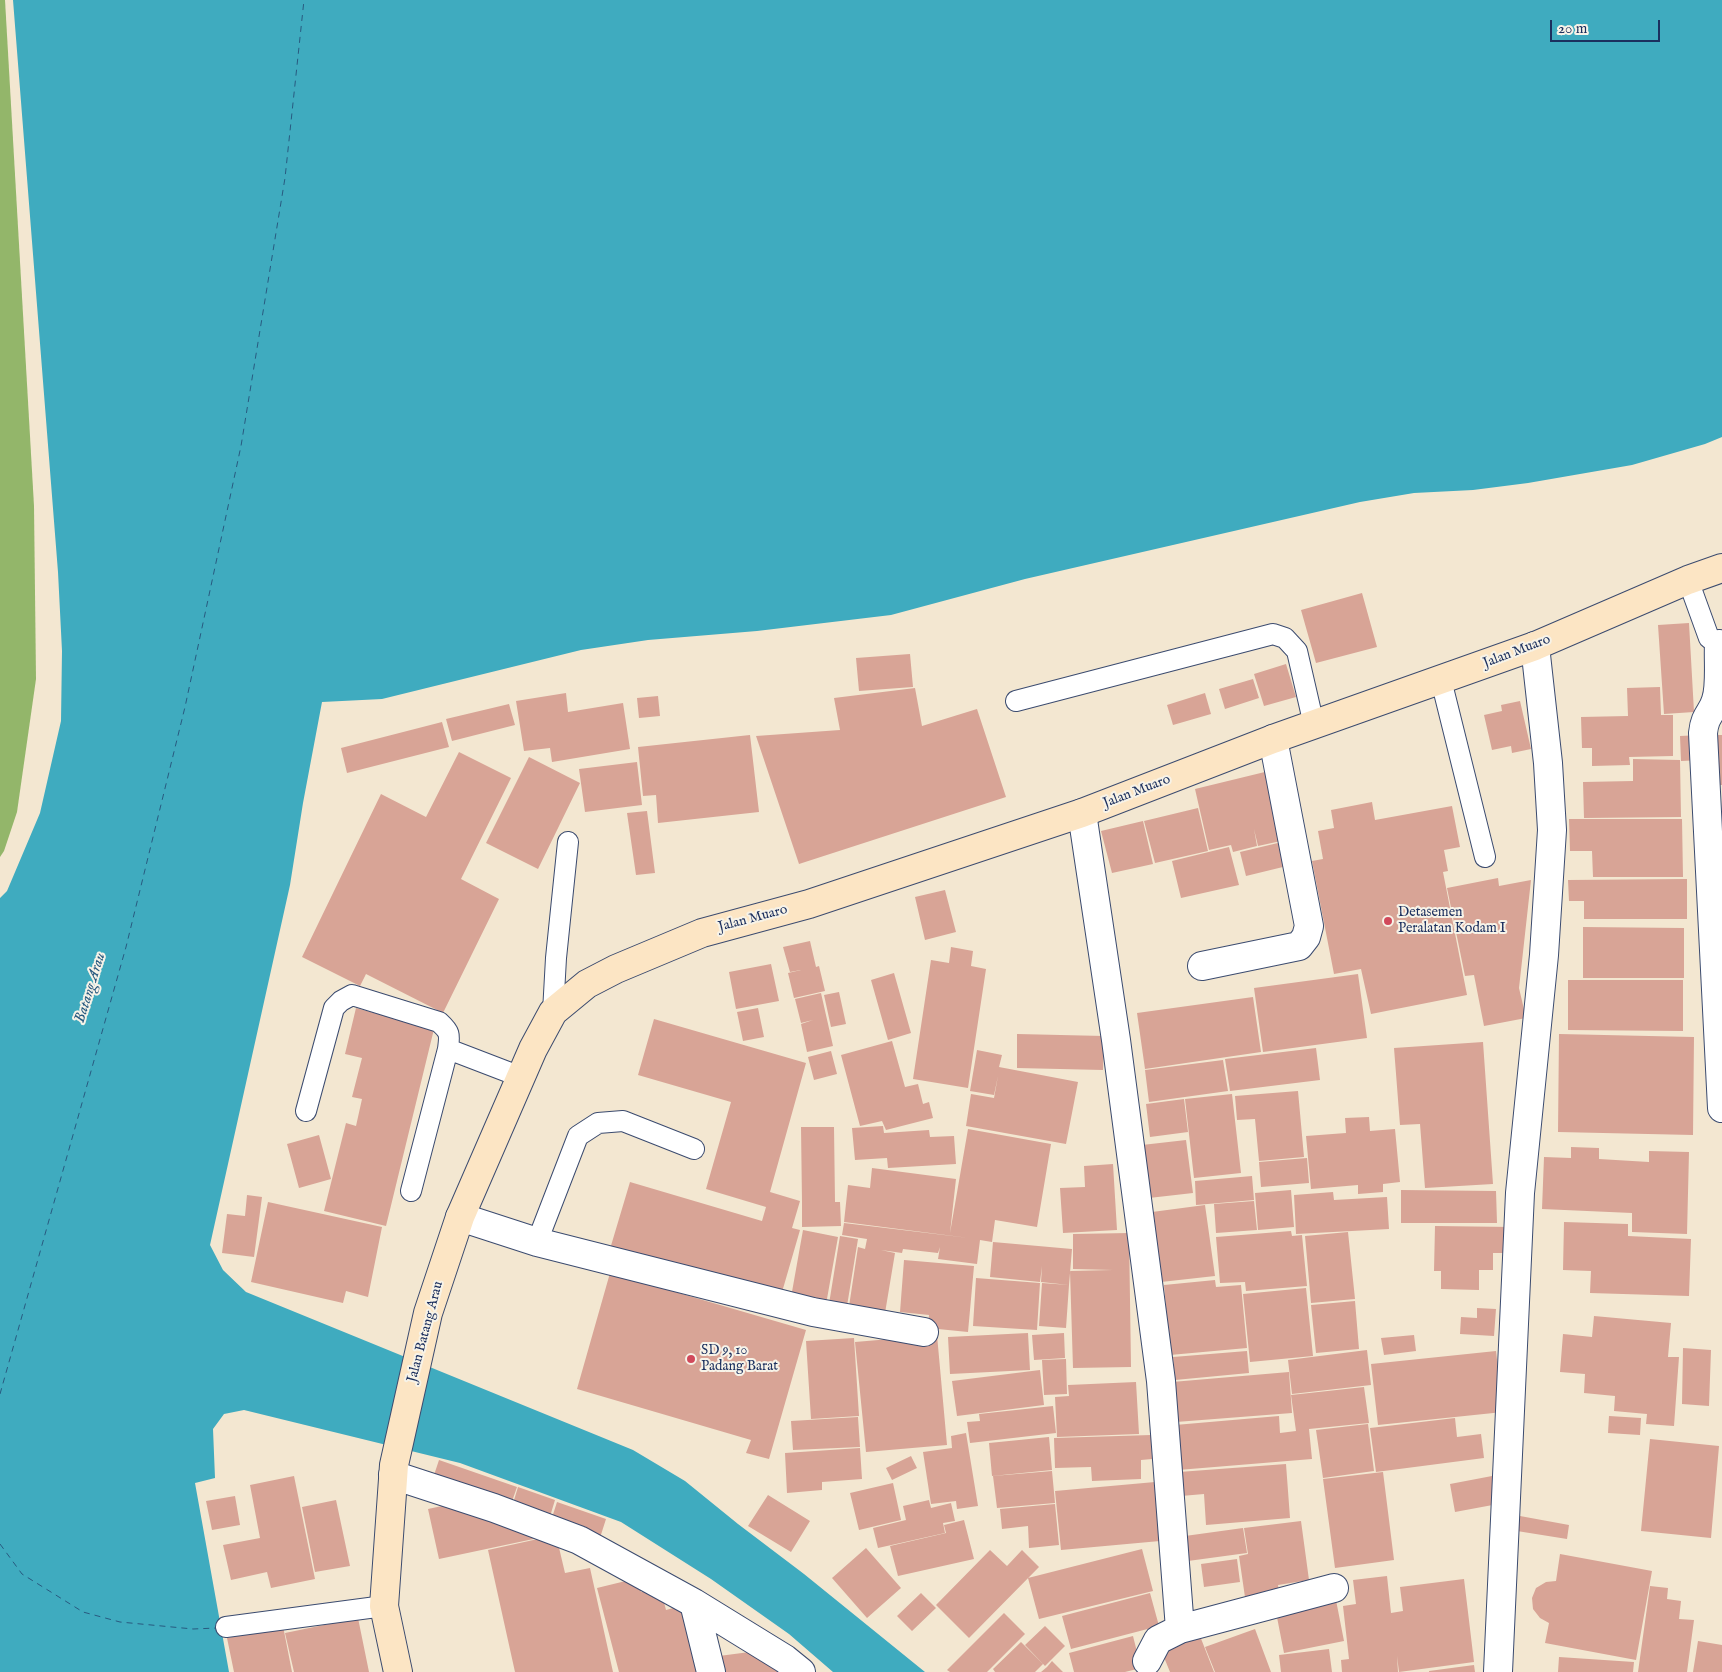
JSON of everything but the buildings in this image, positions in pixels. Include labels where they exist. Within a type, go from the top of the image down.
[{"type":"main road","name":"Jalan Muaro","points":[[554,1012],[587,984],[616,969],[702,933],[809,904],[1082,813],[1273,739],[1535,646],[1688,580],[1722,568]]},
{"type":"main road","name":"Jalan Batang Arau","points":[[398,1672],[384,1606],[393,1470],[428,1313],[460,1217],[521,1077],[554,1012]]},
{"type":"street","points":[[1720,644],[1718,692],[1716,701],[1706,717],[1703,733],[1722,1108]]},
{"type":"street","points":[[1498,1672],[1520,1193],[1544,955],[1552,830],[1548,763],[1535,646]]},
{"type":"street","points":[[1202,966],[1299,946],[1306,937],[1309,926],[1273,739]]},
{"type":"street","points":[[1082,813],[1116,1040],[1161,1381],[1180,1629]]},
{"type":"street","points":[[460,1217],[537,1242],[814,1312],[924,1332]]},
{"type":"street","points":[[393,1470],[579,1540],[694,1603],[785,1659],[801,1672]]},
{"type":"street","points":[[1147,1661],[1158,1640],[1180,1629],[1334,1588]]},
{"type":"street","points":[[694,1603],[711,1672]]},
{"type":"lane","points":[[1688,580],[1709,638],[1720,644]]},
{"type":"lane","points":[[1016,701],[1272,634],[1285,638],[1298,651],[1314,725]]},
{"type":"lane","points":[[1441,680],[1485,856]]},
{"type":"lane","points":[[554,1012],[556,958],[568,842]]},
{"type":"lane","points":[[306,1112],[334,1008],[341,1001],[352,995],[439,1022],[450,1035],[448,1049],[411,1191]]},
{"type":"lane","points":[[448,1049],[521,1077]]},
{"type":"lane","points":[[537,1242],[578,1136],[598,1123],[623,1121],[694,1149]]},
{"type":"lane","points":[[226,1627],[384,1606]]},
{"type":"green space","points":[[0,0],[5,0],[34,506],[36,679],[17,812],[4,851],[0,857]]},
{"type":"water","name":"Batang Arau","points":[[13,0],[1722,0],[1722,437],[1705,444],[1632,465],[1528,483],[1473,490],[1414,493],[1360,502],[1025,579],[891,615],[757,631],[648,640],[581,650],[382,699],[322,702],[290,885],[210,1245],[223,1270],[246,1292],[633,1450],[685,1481],[925,1672],[833,1672],[789,1634],[711,1579],[621,1522],[460,1463],[244,1410],[224,1414],[213,1429],[215,1478],[195,1483],[229,1672],[0,1672],[0,898],[7,891],[40,813],[61,721],[62,651],[58,572]]},
{"type":"ferry route","points":[[0,1394],[126,947],[185,707],[241,446],[285,178],[304,0]]},
{"type":"ferry route","points":[[0,1544],[22,1574],[83,1612],[120,1622],[193,1629],[217,1628]]},
{"type":"place","name":"Detasemen Peralatan Kodam I","points":[[1388,921]]},
{"type":"place","name":"SD 9, 10 Padang Barat","points":[[691,1359]]}]
